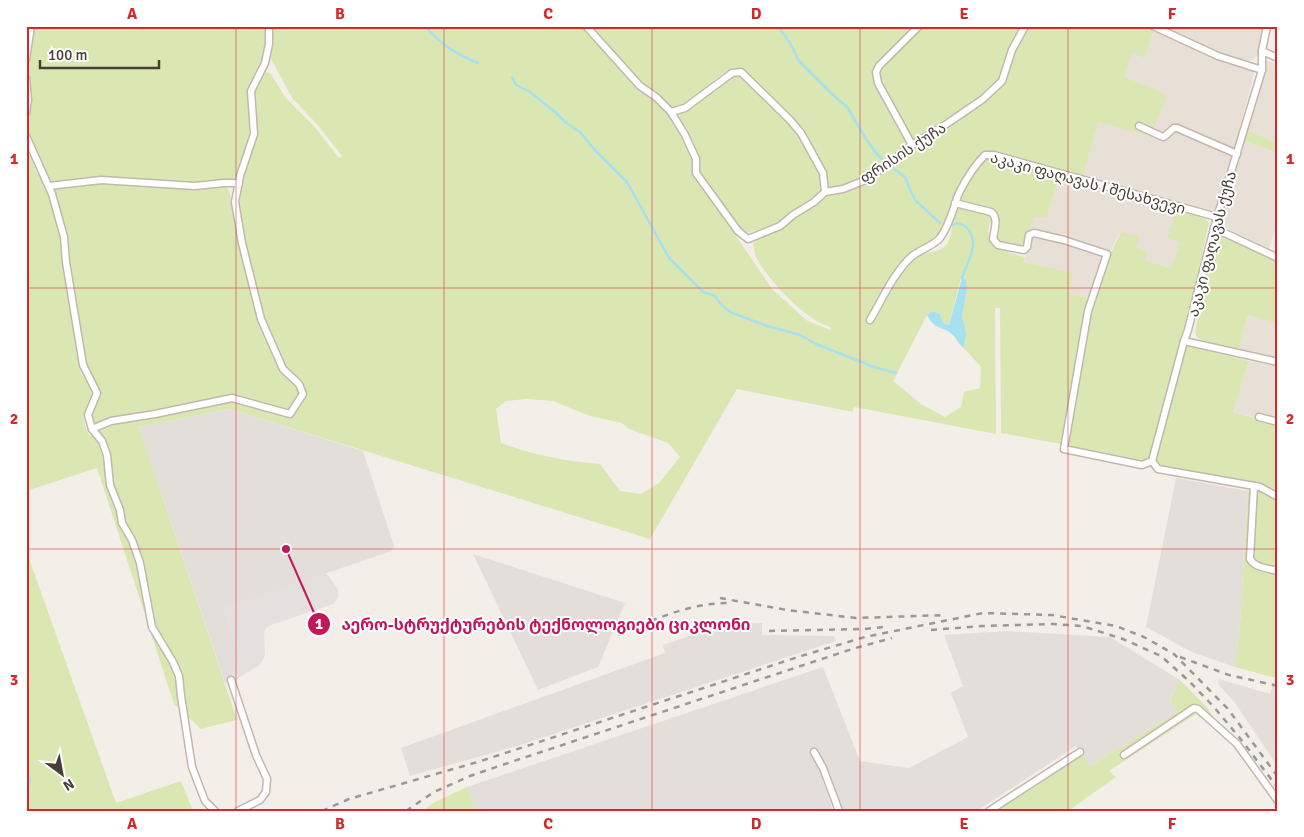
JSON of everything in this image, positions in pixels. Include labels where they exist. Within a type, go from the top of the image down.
[{"type":"street","points":[[26,59],[31,26]]},
{"type":"street","points":[[92,429],[111,420],[155,414],[232,398],[290,414],[303,394],[299,384],[282,369],[261,320],[242,243],[235,202],[254,134],[251,91],[265,63],[269,44],[269,26]]},
{"type":"street","name":"ფრისის ქუჩა","points":[[586,26],[640,86],[656,97],[671,112],[685,135],[696,159],[696,173],[738,231],[748,239],[780,226],[825,192],[843,189],[868,179],[912,145],[963,114],[995,89],[1002,81],[1012,50],[1025,26]]},
{"type":"street","points":[[912,145],[878,83],[876,72],[879,66],[919,26]]},
{"type":"street","points":[[1153,26],[1218,56],[1262,70]]},
{"type":"street","name":"აკაკი ფაღავას ქუჩა","points":[[1152,461],[1214,228],[1262,70],[1262,52],[1267,26]]},
{"type":"street","points":[[1262,52],[1278,58]]},
{"type":"street","points":[[671,112],[685,108],[732,73],[741,72],[801,133],[823,174],[825,192]]},
{"type":"street","points":[[26,78],[28,100],[26,113]]},
{"type":"street","points":[[1139,126],[1163,137],[1174,128],[1177,128],[1237,154]]},
{"type":"street","points":[[26,136],[49,186],[64,237],[66,262],[83,365],[97,393],[88,415],[92,429],[102,441],[107,455],[110,485],[120,510],[122,522],[132,540],[140,563],[152,627],[180,676],[181,696],[192,767],[205,800],[215,811]]},
{"type":"street","name":"აკაკი ფაღავას I შესახვევი","points":[[870,320],[898,273],[910,258],[921,249],[938,240],[946,229],[965,182],[985,155],[994,154],[1218,217]]},
{"type":"street","points":[[49,186],[101,180],[195,186],[239,184]]},
{"type":"street","points":[[955,203],[991,212],[996,220],[993,239],[998,245],[1024,250],[1027,247],[1029,235],[1034,233],[1108,254],[1088,311],[1064,449],[1142,465],[1152,461],[1158,469],[1254,486],[1278,497]]},
{"type":"street","points":[[1214,228],[1278,258]]},
{"type":"street","points":[[1184,340],[1278,362]]},
{"type":"street","points":[[1259,417],[1278,422]]},
{"type":"street","points":[[1254,486],[1250,559],[1252,563],[1278,571]]},
{"type":"street","points":[[231,680],[256,755],[267,779],[266,792],[260,800],[238,811]]},
{"type":"street","points":[[1124,755],[1194,708],[1198,709],[1237,744],[1278,801]]},
{"type":"street","points":[[814,752],[824,768],[838,811]]},
{"type":"street","points":[[989,811],[1080,752]]},
{"type":"shaded area","points":[[1161,26],[1265,26],[1258,55],[1253,60],[1243,61],[1228,57]]},
{"type":"shaded area","points":[[1154,30],[1219,59],[1255,70],[1234,149],[1171,126],[1164,136],[1153,130],[1123,77],[1132,52],[1145,57]]},
{"type":"shaded area","points":[[1267,61],[1278,65],[1277,143],[1248,130]]},
{"type":"shaded area","points":[[1098,121],[1151,136],[1152,134],[1163,140],[1178,130],[1232,154],[1215,214],[1083,176]]},
{"type":"shaded area","points":[[1244,141],[1278,153],[1278,221],[1269,249],[1218,224]]},
{"type":"shaded area","points":[[1059,176],[1177,209],[1168,237],[1180,242],[1172,268],[1145,260],[1136,247],[1120,232],[1109,253],[1028,233],[1034,216],[1047,217]]},
{"type":"shaded area","points":[[1033,238],[1054,241],[1102,255],[1089,298],[1068,294],[1072,273],[1024,262]]},
{"type":"shaded area","points":[[1248,315],[1278,324],[1278,361],[1238,351]]},
{"type":"shaded area","points":[[1249,361],[1278,366],[1278,420],[1257,418],[1233,412]]},
{"type":"shaded area","points":[[229,409],[363,451],[394,546],[392,551],[223,608],[240,659],[237,679],[225,683],[139,427]]},
{"type":"shaded area","points":[[1176,478],[1248,491],[1239,638],[1235,667],[1192,652],[1146,627]]},
{"type":"shaded area","points":[[473,554],[625,603],[598,667],[538,690]]},
{"type":"shaded area","points":[[326,573],[338,589],[338,598],[333,604],[266,628],[264,632],[265,655],[261,664],[237,679],[240,659],[223,608],[225,604],[238,600],[239,602]]},
{"type":"shaded area","points":[[720,623],[762,623],[762,635],[834,636],[836,641],[517,746],[410,776],[401,748],[665,653],[663,645]]},
{"type":"shaded area","points":[[1006,631],[1110,637],[1180,680],[1170,700],[1177,712],[1090,766],[1076,746],[977,811],[842,811],[829,776],[822,779],[833,811],[475,811],[467,787],[823,667],[860,761],[909,768],[968,737],[951,693],[963,686],[944,635]]},
{"type":"shaded area","points":[[1278,670],[1278,767],[1235,703],[1218,684],[1219,679],[1270,694]]},
{"type":"green space","points":[[34,26],[266,26],[264,56],[248,90],[251,132],[238,174],[233,179],[205,182],[162,182],[98,177],[67,183],[51,182],[28,133],[31,98],[29,66]]},
{"type":"green space","points":[[270,26],[583,26],[624,73],[653,98],[676,123],[691,153],[695,175],[772,289],[806,320],[830,330],[831,327],[810,317],[778,288],[756,257],[753,242],[779,230],[828,195],[863,185],[914,147],[950,125],[995,93],[1006,82],[1015,52],[1028,26],[1144,26],[1154,30],[1145,58],[1132,53],[1124,77],[1167,95],[1151,136],[1098,122],[1083,176],[996,151],[985,151],[973,163],[958,188],[941,231],[934,239],[916,248],[899,266],[866,320],[873,322],[895,281],[912,260],[940,249],[947,244],[956,206],[988,215],[991,220],[988,229],[989,237],[996,247],[1025,257],[1024,262],[1073,273],[1069,294],[1089,298],[1061,444],[1001,433],[1000,308],[995,308],[996,434],[854,407],[853,412],[737,389],[650,539],[229,409],[139,427],[237,720],[201,729],[174,704],[97,468],[26,491],[26,144],[36,171],[50,193],[56,216],[81,373],[91,391],[90,403],[84,415],[90,436],[113,425],[233,401],[289,417],[306,396],[302,380],[290,373],[279,356],[269,331],[259,302],[244,243],[237,203],[256,134],[255,96],[261,74],[265,72],[270,73],[286,98],[314,126],[339,158],[342,156],[316,123],[292,98],[269,55]],"holes":[[[961,278],[966,287],[966,297],[962,311],[964,348],[981,367],[980,388],[964,392],[961,407],[945,417],[921,404],[893,381],[927,315],[932,311],[940,314],[943,323],[949,325]],[[527,399],[553,401],[590,416],[622,423],[629,429],[668,443],[680,457],[659,483],[641,494],[620,491],[600,464],[550,457],[501,443],[496,409],[506,401]]]},
{"type":"green space","points":[[589,26],[915,26],[874,66],[872,74],[874,82],[898,124],[905,141],[905,148],[879,168],[852,183],[830,188],[803,127],[791,118],[743,70],[734,70],[719,76],[685,105],[675,109],[641,86]]},
{"type":"green space","points":[[923,26],[1021,26],[1007,51],[998,81],[992,88],[961,111],[915,140],[911,139],[881,83],[879,74],[882,67]]},
{"type":"green space","points":[[736,75],[741,75],[795,129],[823,180],[820,192],[793,211],[784,221],[777,225],[746,233],[740,231],[699,175],[697,157],[675,114],[691,106],[720,83]]},
{"type":"green space","points":[[1248,130],[1278,142],[1278,153],[1244,141]]},
{"type":"green space","points":[[986,157],[995,157],[1059,176],[1047,217],[1034,217],[1024,245],[1021,248],[997,242],[994,239],[996,215],[962,205],[960,201],[978,165]]},
{"type":"green space","points":[[103,182],[224,185],[228,189],[255,310],[269,344],[299,393],[297,399],[287,411],[234,395],[111,418],[95,425],[92,423],[91,415],[99,393],[87,367],[75,304],[71,265],[56,194],[52,188]]},
{"type":"green space","points":[[1177,209],[1205,218],[1209,222],[1187,327],[1178,349],[1149,457],[1143,462],[1073,448],[1069,443],[1086,335],[1092,308],[1109,257],[1121,232],[1140,236],[1136,247],[1148,252],[1145,260],[1171,268],[1180,242],[1167,238]]},
{"type":"green space","points":[[1215,230],[1278,262],[1278,324],[1248,315],[1238,351],[1202,340],[1197,337],[1195,332]]},
{"type":"green space","points":[[1187,346],[1249,361],[1233,412],[1278,424],[1278,494],[1161,467],[1156,459]]},
{"type":"green space","points":[[1257,489],[1278,500],[1278,670],[1276,678],[1235,667],[1239,638],[1248,491]]},
{"type":"green space","points":[[26,550],[116,803],[181,781],[193,811],[26,811]]},
{"type":"green space","points":[[1180,680],[1206,706],[1226,736],[1196,714],[1109,771],[1116,777],[1068,811],[996,811],[1083,755],[1090,766],[1177,712],[1170,700]]},
{"type":"green space","points":[[467,787],[475,811],[422,811],[435,802]]},
{"type":"water","points":[[962,278],[966,280],[967,289],[962,316],[966,333],[964,348],[950,332],[933,324],[927,315],[932,311],[940,314],[943,323],[949,325]]},
{"type":"waterway","points":[[425,26],[449,48],[478,63]]},
{"type":"waterway","points":[[778,26],[790,43],[799,61],[847,107],[866,139],[882,159]]},
{"type":"waterway","points":[[512,77],[516,85],[530,92],[581,133],[627,182],[669,258],[703,292],[715,296],[730,312],[767,326],[800,335],[816,344],[874,367],[896,373]]},
{"type":"waterway","points":[[893,168],[905,177],[916,201],[940,223]]},
{"type":"waterway","points":[[953,225],[959,224],[965,227],[973,240],[972,253],[962,278]]},
{"type":"waterway","points":[[26,774],[30,779],[26,797]]},
{"type":"railway","points":[[720,598],[787,610],[856,618],[946,615]]},
{"type":"railway","points":[[618,635],[685,609],[728,603]]},
{"type":"railway","points":[[322,811],[349,799],[481,761],[801,656],[865,637],[983,613],[1052,615],[1116,626],[1144,637],[1174,654],[1228,709],[1278,777]]},
{"type":"railway","points":[[931,630],[1053,624],[1082,626],[1123,639],[1161,656],[1213,706],[1278,788]]},
{"type":"railway","points":[[769,631],[884,627]]},
{"type":"railway","points":[[406,811],[434,792],[470,776],[852,649],[892,638]]},
{"type":"railway","points":[[1180,657],[1229,675],[1278,686]]},
{"type":"place","name":"აერო-სტრუქტურების ტექნოლოგიები ციკლონი","points":[[286,549]]}]
